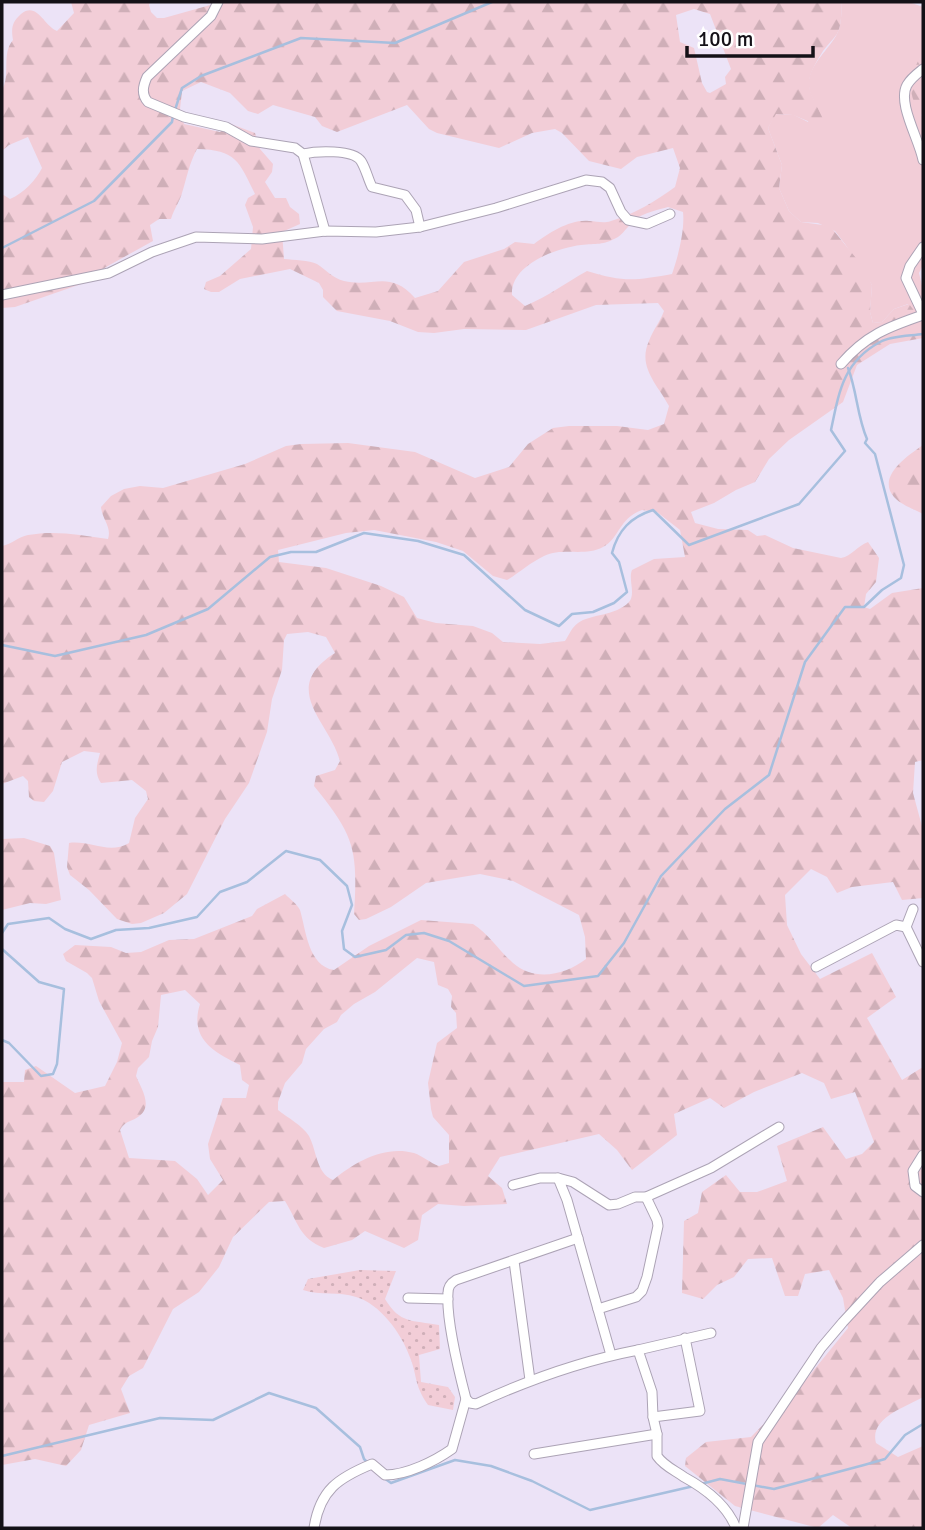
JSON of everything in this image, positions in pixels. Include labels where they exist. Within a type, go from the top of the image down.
[{"type":"street","points":[[218,2],[211,16],[147,77],[143,86],[145,98],[184,117],[226,127],[251,141],[295,148],[303,155],[324,231]]},
{"type":"street","points":[[923,69],[907,85],[904,97],[906,112],[920,142],[923,160]]},
{"type":"street","points":[[303,155],[312,152],[350,153],[359,158],[372,187],[405,195],[416,210],[420,227]]},
{"type":"street","points":[[2,295],[108,273],[152,252],[195,237],[262,240],[324,231],[376,232],[420,227],[496,208],[586,180],[602,182],[610,188],[621,212],[628,220],[647,224],[670,214]]},
{"type":"street","points":[[841,364],[857,346],[874,334],[923,314],[906,278],[910,266],[923,247]]},
{"type":"street","points":[[913,909],[906,927],[923,962]]},
{"type":"street","points":[[816,967],[896,925],[906,927]]},
{"type":"street","points":[[513,1185],[540,1178],[558,1178],[573,1182],[609,1205],[618,1204],[635,1197],[646,1197],[711,1168],[779,1127]]},
{"type":"street","points":[[923,1155],[913,1171],[915,1186],[923,1192]]},
{"type":"street","points":[[558,1178],[567,1200],[611,1355]]},
{"type":"street","points":[[598,1309],[636,1297],[645,1284],[657,1226],[657,1220],[646,1197]]},
{"type":"street","points":[[314,1528],[318,1511],[333,1484],[369,1465],[390,1475],[413,1469],[452,1449],[466,1399],[448,1299],[450,1284],[578,1238]]},
{"type":"street","points":[[743,1528],[758,1442],[821,1348],[880,1282],[923,1245]]},
{"type":"street","points":[[514,1261],[530,1380]]},
{"type":"street","points":[[408,1298],[448,1299]]},
{"type":"street","points":[[466,1399],[476,1404],[530,1380],[611,1355],[711,1333]]},
{"type":"street","points":[[653,1417],[700,1411],[685,1338]]},
{"type":"street","points":[[638,1350],[652,1392],[657,1456],[664,1464],[704,1489],[731,1514],[736,1528]]},
{"type":"street","points":[[534,1454],[657,1434]]},
{"type":"green space","points":[[71,2],[150,2],[151,12],[157,18],[164,18],[221,2],[842,2],[837,34],[823,51],[809,79],[811,93],[824,121],[815,124],[793,115],[776,114],[768,128],[782,165],[779,188],[789,211],[801,222],[830,226],[860,263],[872,285],[870,312],[873,323],[882,322],[894,309],[909,304],[923,322],[923,338],[890,344],[857,365],[843,402],[789,440],[769,459],[755,482],[691,512],[695,523],[718,529],[748,530],[757,536],[765,535],[793,548],[841,558],[868,542],[879,558],[876,582],[866,594],[864,607],[870,609],[892,593],[923,588],[923,760],[915,762],[913,793],[923,830],[923,898],[902,900],[893,882],[852,887],[837,893],[827,877],[811,869],[785,895],[787,925],[801,954],[820,979],[872,953],[896,997],[867,1018],[902,1080],[923,1067],[923,1397],[890,1414],[875,1434],[876,1443],[898,1457],[923,1446],[923,1528],[852,1528],[833,1515],[818,1528],[735,1506],[685,1466],[686,1458],[706,1442],[751,1437],[800,1387],[848,1328],[843,1298],[829,1270],[805,1274],[798,1296],[785,1296],[772,1258],[748,1259],[734,1277],[717,1285],[703,1299],[682,1293],[684,1221],[698,1213],[702,1192],[726,1175],[740,1192],[757,1192],[787,1181],[777,1146],[823,1127],[846,1159],[862,1154],[874,1142],[855,1092],[831,1099],[824,1083],[802,1073],[754,1092],[724,1108],[710,1098],[674,1114],[677,1135],[632,1170],[617,1150],[599,1134],[500,1157],[488,1176],[502,1188],[507,1204],[438,1204],[422,1215],[418,1240],[404,1248],[365,1231],[352,1240],[324,1248],[304,1234],[285,1201],[269,1202],[233,1237],[219,1267],[199,1292],[173,1309],[143,1368],[129,1376],[121,1389],[130,1413],[89,1425],[81,1450],[66,1466],[35,1459],[2,1465],[2,1082],[24,1082],[25,1070],[36,1066],[75,1093],[105,1086],[117,1062],[122,1043],[99,1001],[92,978],[66,961],[63,954],[75,945],[111,947],[126,953],[141,952],[169,940],[194,939],[252,916],[257,909],[285,894],[300,910],[313,955],[325,967],[334,970],[369,946],[421,920],[473,924],[513,963],[531,973],[559,972],[586,959],[585,937],[579,915],[513,881],[480,874],[426,883],[391,907],[359,920],[354,914],[355,874],[351,845],[338,818],[314,786],[316,776],[335,770],[340,761],[312,706],[309,693],[310,680],[318,666],[335,653],[326,637],[308,632],[287,634],[284,640],[282,670],[272,699],[267,732],[249,783],[225,819],[187,894],[164,913],[141,923],[132,924],[117,919],[70,875],[67,867],[69,843],[114,848],[129,843],[135,818],[148,799],[146,791],[132,780],[101,783],[97,772],[100,753],[84,751],[62,762],[53,791],[44,802],[34,801],[29,797],[28,781],[23,776],[2,784],[2,546],[24,536],[48,533],[108,539],[109,531],[101,507],[111,496],[124,489],[140,486],[163,488],[245,464],[286,446],[348,443],[415,452],[475,478],[509,467],[528,444],[553,428],[617,426],[648,430],[664,424],[669,406],[650,375],[646,359],[649,341],[664,311],[658,303],[596,305],[526,330],[464,329],[434,333],[418,332],[390,321],[337,311],[323,297],[319,283],[290,269],[240,279],[219,292],[204,289],[206,282],[220,276],[251,249],[253,227],[245,205],[248,198],[255,194],[235,160],[210,150],[197,149],[171,219],[159,219],[150,225],[153,241],[106,267],[84,283],[15,307],[2,308],[2,194],[10,199],[20,193],[33,182],[42,168],[28,137],[3,150],[2,175],[2,90],[6,78],[7,52],[13,40],[13,26],[21,14],[32,10],[57,31],[74,13]],"holes":[[[694,9],[710,14],[731,69],[725,77],[726,84],[707,92],[702,83],[694,48],[680,42],[676,15]],[[201,82],[230,93],[248,111],[258,114],[273,105],[315,117],[322,126],[337,132],[407,105],[429,129],[437,133],[499,148],[532,133],[555,129],[589,161],[621,169],[637,157],[673,148],[680,168],[675,187],[636,211],[608,222],[582,221],[567,224],[534,244],[515,242],[504,249],[464,262],[438,291],[415,298],[397,284],[344,281],[317,264],[284,259],[282,232],[300,224],[299,214],[290,207],[286,198],[275,198],[265,182],[272,172],[273,164],[260,149],[255,133],[231,124],[220,132],[184,124],[180,109],[182,91]],[[668,207],[683,212],[679,252],[672,274],[629,279],[587,271],[525,306],[512,295],[513,284],[518,275],[536,260],[559,250],[612,240],[621,235],[637,218]],[[642,510],[657,512],[680,530],[685,557],[654,559],[632,570],[632,595],[629,602],[617,610],[578,623],[565,641],[540,644],[503,642],[492,633],[473,626],[436,623],[417,618],[404,597],[381,586],[326,568],[279,562],[278,550],[346,533],[374,530],[436,542],[463,551],[493,576],[507,580],[551,553],[589,551],[603,547],[634,514]],[[417,958],[434,962],[438,985],[448,989],[452,996],[451,1007],[456,1013],[457,1028],[437,1043],[428,1083],[433,1117],[449,1135],[449,1163],[439,1166],[414,1153],[392,1151],[360,1161],[333,1180],[327,1177],[320,1167],[306,1132],[278,1110],[285,1083],[302,1063],[306,1049],[324,1029],[337,1022],[354,1004],[375,992]],[[185,990],[200,1004],[198,1026],[206,1043],[240,1065],[242,1080],[249,1085],[246,1098],[223,1098],[208,1144],[210,1159],[223,1180],[208,1195],[197,1179],[175,1161],[129,1158],[120,1130],[143,1113],[145,1108],[145,1097],[136,1076],[138,1068],[149,1057],[158,1027],[161,995]]]},
{"type":"green space","points":[[842,2],[909,2],[923,7],[923,53],[919,60],[923,117],[923,265],[919,273],[923,290],[923,322],[908,304],[894,309],[882,322],[873,323],[870,312],[872,285],[845,244],[835,231],[818,223],[801,222],[789,211],[779,188],[782,165],[768,128],[775,114],[794,115],[808,122],[814,101],[809,82],[811,74],[838,32]]},
{"type":"green space","points":[[923,53],[923,117],[914,101],[911,85],[914,69]]},
{"type":"green space","points":[[923,445],[923,514],[897,500],[890,489],[889,481],[897,467]]},
{"type":"green space","points":[[24,838],[50,846],[54,853],[61,900],[46,904],[30,903],[2,910],[2,839]]},
{"type":"green space","points":[[360,1270],[396,1271],[385,1299],[391,1307],[408,1320],[439,1325],[440,1349],[419,1355],[421,1382],[448,1387],[455,1397],[453,1410],[428,1405],[420,1391],[412,1362],[401,1338],[373,1306],[350,1295],[303,1290],[308,1279]]},
{"type":"waterway","points":[[175,110],[182,88],[201,76],[301,38],[395,43],[492,2]]},
{"type":"waterway","points":[[2,248],[94,201],[172,122],[173,116]]},
{"type":"waterway","points":[[2,645],[55,656],[146,635],[208,609],[270,557],[291,552],[316,552],[364,533],[418,541],[464,555],[525,610],[559,626],[572,614],[593,612],[614,603],[627,592],[619,562],[612,553],[622,531],[638,516],[653,510],[689,545],[799,504],[845,451],[831,430],[840,391],[850,369],[868,350],[884,340],[923,334]]},
{"type":"waterway","points":[[2,933],[8,924],[49,918],[65,929],[91,939],[116,930],[149,928],[197,917],[220,892],[247,882],[286,851],[320,860],[347,886],[352,905],[342,931],[344,949],[355,957],[386,950],[406,935],[424,933],[449,941],[524,986],[598,976],[624,943],[661,876],[725,809],[769,775],[805,662],[845,607],[864,607],[882,590],[901,578],[904,565],[875,454],[865,443],[867,439],[848,368]]},
{"type":"waterway","points":[[2,949],[39,982],[64,989],[57,1064],[53,1074],[41,1076],[9,1043],[2,1040]]},
{"type":"waterway","points":[[2,1456],[160,1418],[213,1420],[269,1393],[316,1408],[360,1447],[369,1464]]},
{"type":"waterway","points":[[701,1484],[720,1479],[774,1489],[864,1465],[885,1459],[905,1435],[923,1424]]},
{"type":"waterway","points":[[384,1478],[391,1483],[455,1460],[491,1466],[532,1481],[590,1510],[694,1486]]}]
